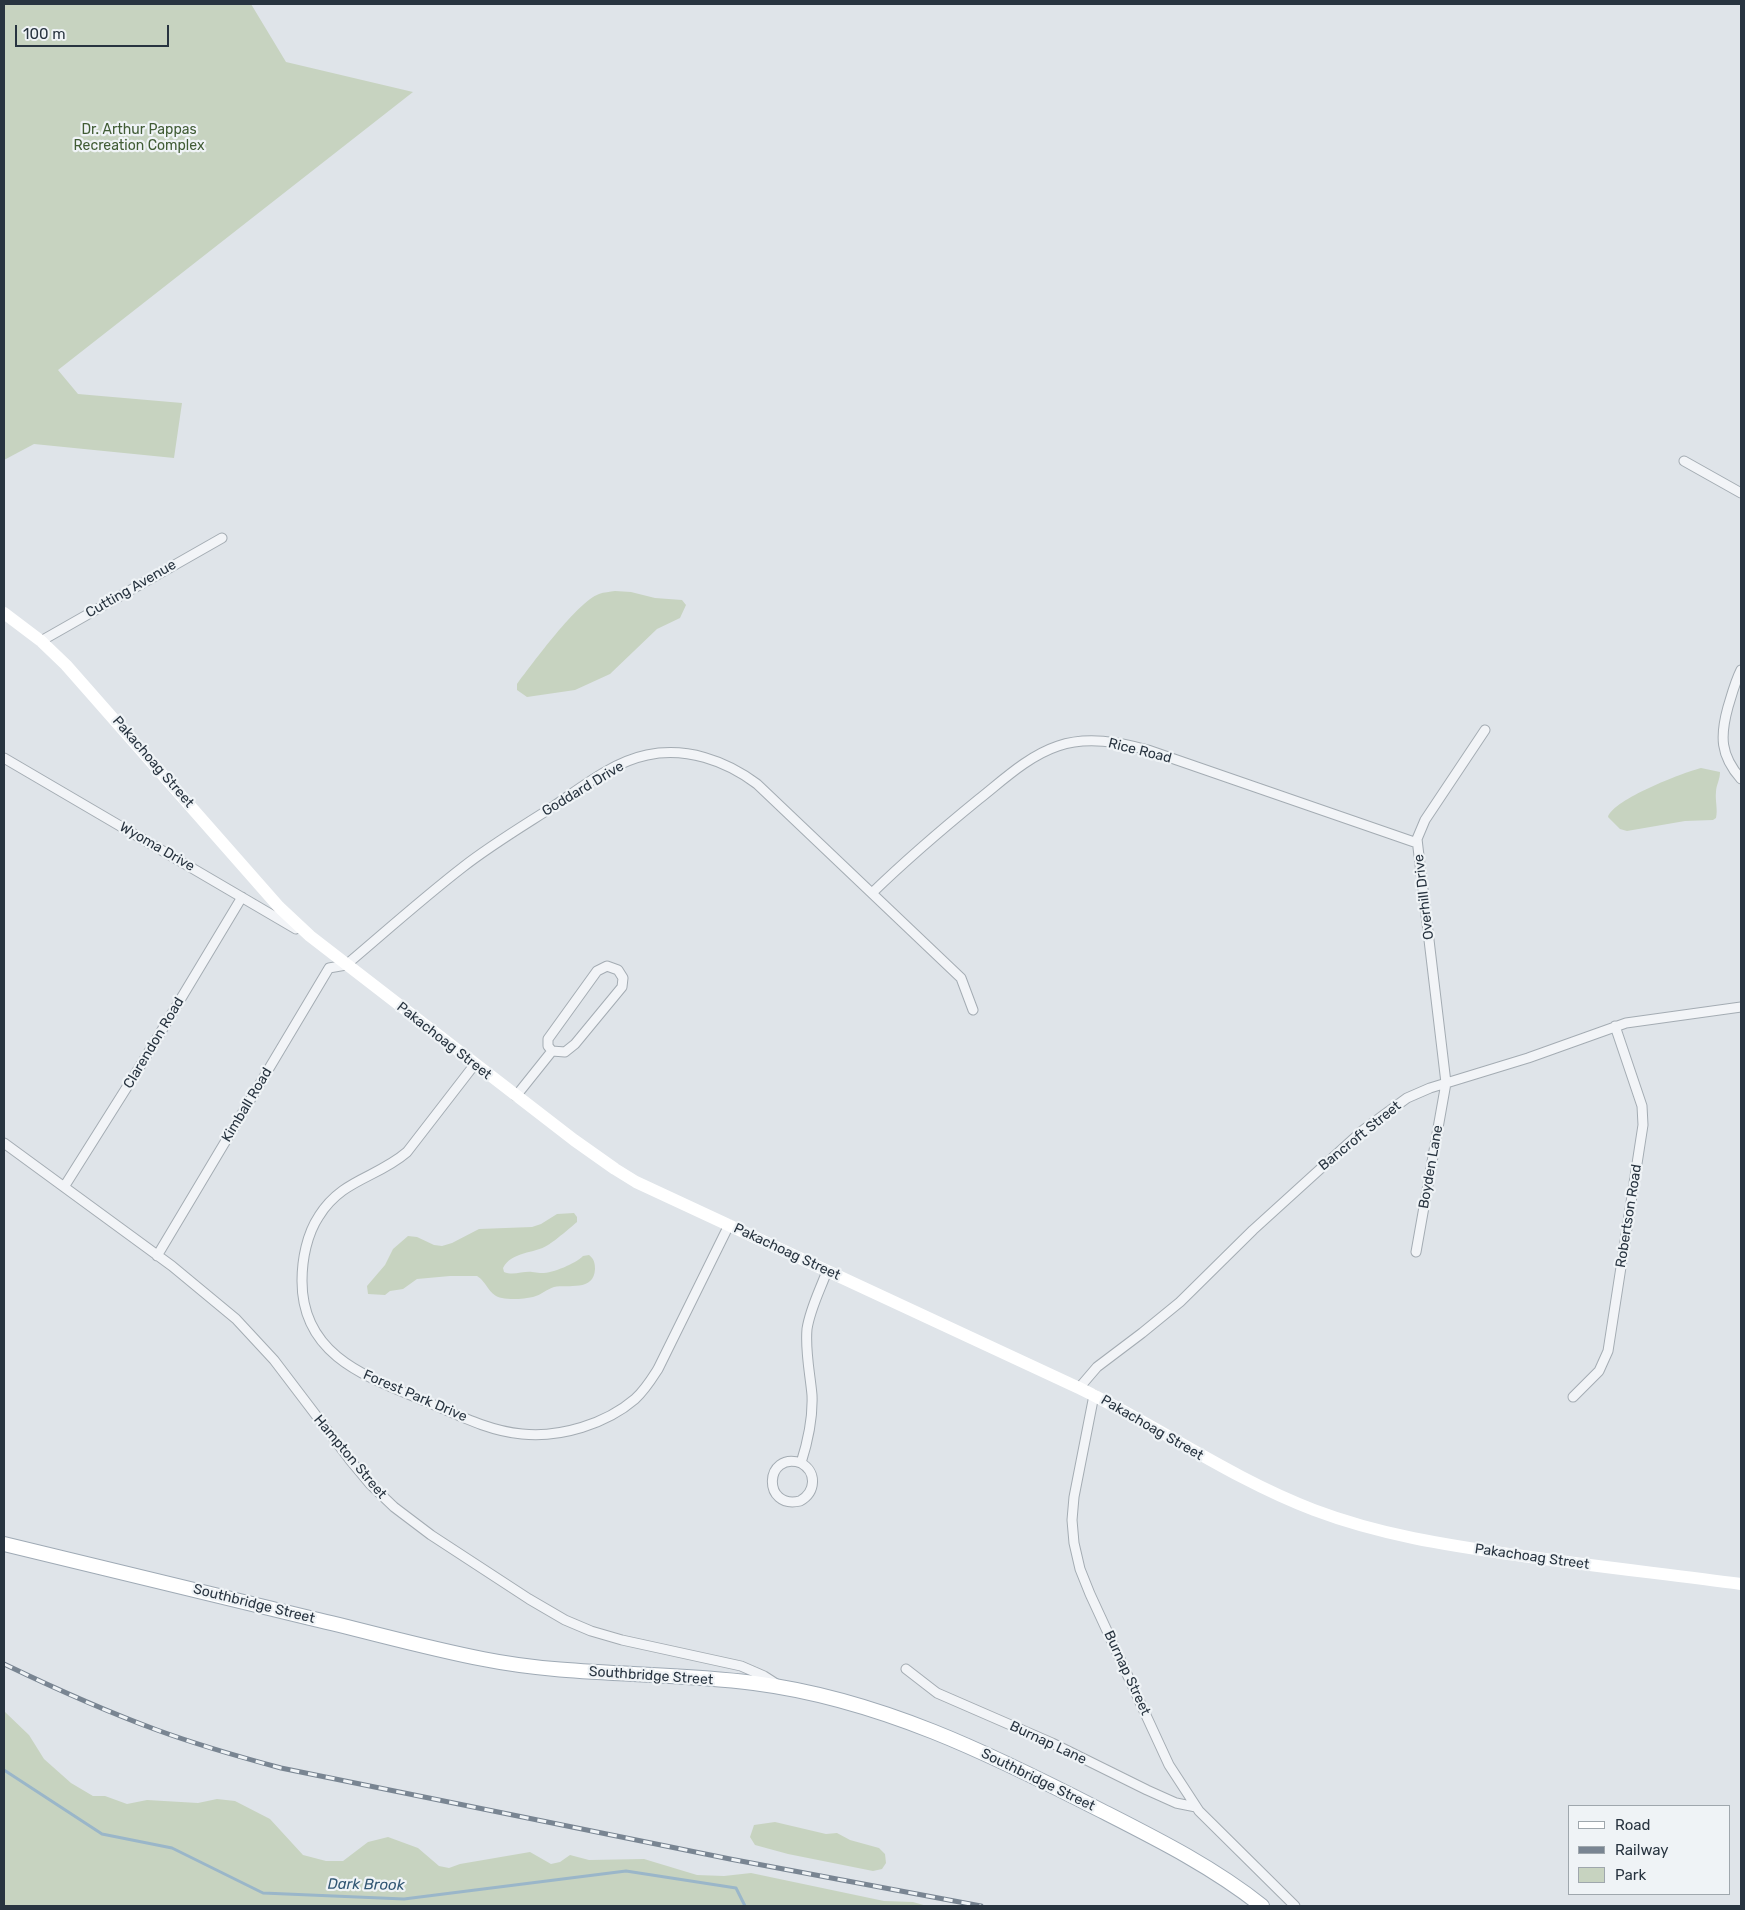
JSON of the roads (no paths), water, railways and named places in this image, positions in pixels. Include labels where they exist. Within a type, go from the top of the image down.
[{"type":"main road","name":"Southbridge Street","points":[[4,1544],[484,1659],[583,1672],[753,1683],[807,1692],[860,1706],[912,1723],[969,1745],[1020,1769],[1169,1846],[1213,1871],[1262,1906]]},
{"type":"street","points":[[1684,461],[1741,493]]},
{"type":"street","name":"Cutting Avenue","points":[[41,641],[222,538]]},
{"type":"street","name":"Pakachoag Street","points":[[4,613],[41,641],[89,690],[279,907],[310,936],[516,1096],[615,1169],[647,1188],[1094,1395],[1206,1459],[1260,1487],[1315,1510],[1376,1530],[1408,1538],[1741,1584]]},
{"type":"street","points":[[1741,670],[1733,689],[1724,721],[1722,739],[1724,753],[1741,779]]},
{"type":"street","name":"Overhill Drive","points":[[1446,1083],[1417,844],[1418,834],[1424,820],[1485,730]]},
{"type":"street","name":"Rice Road","points":[[872,893],[911,854],[1016,769],[1043,752],[1057,746],[1080,742],[1111,742],[1148,750],[1417,844]]},
{"type":"street","name":"Goddard Drive","points":[[346,965],[471,861],[600,776],[633,759],[657,753],[681,753],[704,757],[726,764],[747,776],[775,800],[961,978],[973,1010]]},
{"type":"street","name":"Wyoma Drive","points":[[4,758],[310,936]]},
{"type":"street","name":"Clarendon Road","points":[[64,1187],[149,1052],[242,897]]},
{"type":"street","name":"Kimball Road","points":[[158,1256],[329,968],[346,965]]},
{"type":"street","points":[[607,966],[618,970],[623,978],[622,988],[575,1044],[565,1052],[552,1051],[548,1046],[548,1039],[597,971],[607,966]]},
{"type":"street","name":"Bancroft Street","points":[[1079,1388],[1098,1367],[1180,1302],[1252,1230],[1362,1131],[1408,1098],[1420,1092],[1528,1058],[1615,1026],[1644,1020],[1741,1007]]},
{"type":"street","name":"Robertson Road","points":[[1573,1397],[1599,1371],[1608,1351],[1642,1125],[1642,1106],[1615,1026]]},
{"type":"street","points":[[516,1096],[552,1051]]},
{"type":"street","name":"Forest Park Drive","points":[[475,1064],[407,1152],[395,1162],[342,1190],[328,1203],[312,1228],[302,1270],[302,1289],[308,1317],[324,1344],[358,1372],[481,1424],[521,1434],[541,1435],[561,1432],[606,1418],[636,1398],[651,1380],[729,1225]]},
{"type":"street","name":"Boyden Lane","points":[[1416,1252],[1446,1083]]},
{"type":"street","name":"Hampton Street","points":[[4,1143],[158,1256],[249,1332],[279,1366],[370,1484],[394,1507],[431,1535],[564,1620],[591,1631],[622,1640],[741,1666],[764,1676],[782,1688]]},
{"type":"street","points":[[801,1463],[809,1431],[812,1407],[807,1353],[808,1326],[813,1306],[827,1271]]},
{"type":"street","name":"Burnap Street","points":[[1094,1395],[1073,1503],[1072,1532],[1075,1552],[1090,1594],[1169,1765],[1196,1807],[1296,1906]]},
{"type":"street","points":[[784,1462],[801,1463],[811,1473],[813,1482],[810,1491],[800,1501],[785,1501],[773,1490],[773,1474],[784,1462]]},
{"type":"street","name":"Burnap Lane","points":[[906,1669],[937,1694],[1052,1743],[1146,1790],[1176,1803],[1196,1807]]},
{"type":"waterway","name":"Dark Brook","points":[[4,1770],[102,1834],[172,1848],[263,1893],[404,1899],[626,1871],[736,1888],[745,1906]]},
{"type":"railway","points":[[4,1664],[80,1699],[157,1730],[281,1768],[730,1859],[981,1906]]},
{"type":"park label","name":"Dr. Arthur Pappas Recreation Complex","points":[[139,138]]}]
